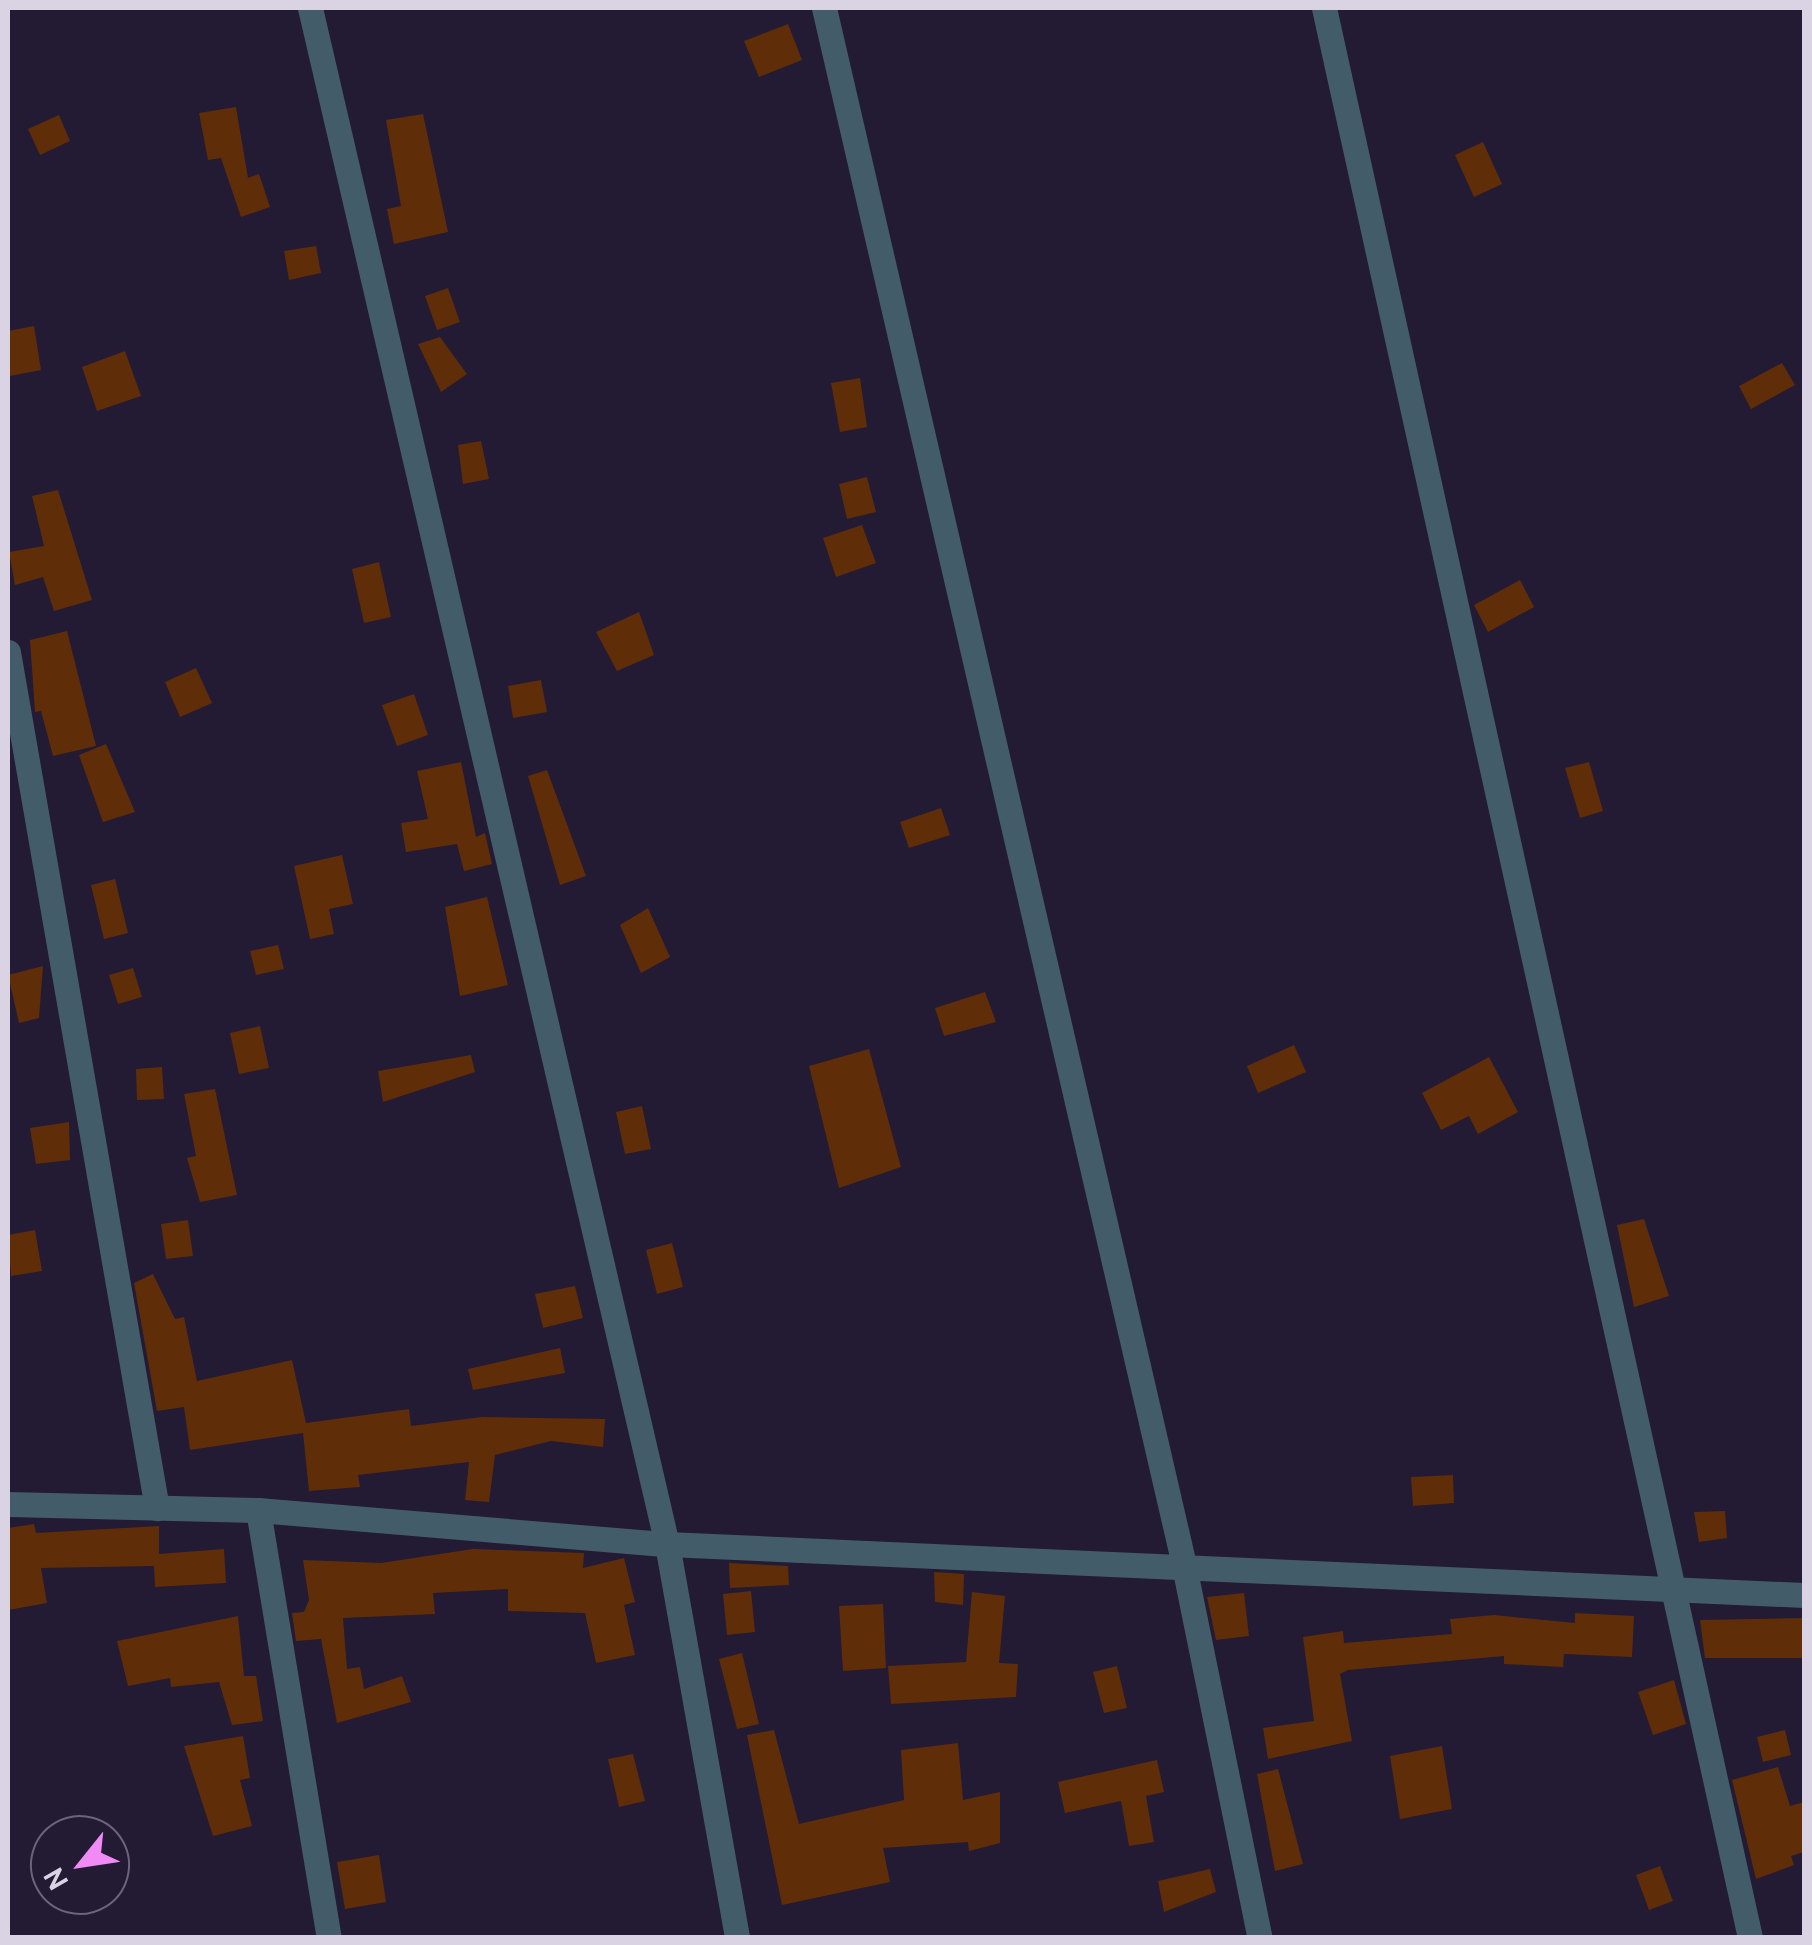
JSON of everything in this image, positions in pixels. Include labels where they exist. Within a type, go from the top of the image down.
[{"type":"street","points":[[310,8],[667,1544],[736,1938]]},
{"type":"street","points":[[824,8],[1182,1562],[1260,1938]]},
{"type":"street","points":[[1324,8],[1670,1590],[1750,1938]]},
{"type":"street","points":[[8,652],[157,1508]]},
{"type":"street","points":[[8,1504],[258,1510],[667,1544],[1182,1562],[1804,1595]]},
{"type":"street","points":[[258,1510],[329,1938]]},
{"type":"building","points":[[788,24],[802,60],[759,77],[744,41]]},
{"type":"building","points":[[236,107],[248,178],[259,174],[270,207],[241,217],[221,158],[208,160],[199,113]]},
{"type":"building","points":[[423,114],[448,232],[394,244],[387,209],[401,206],[386,120]]},
{"type":"building","points":[[59,115],[70,141],[40,155],[28,129]]},
{"type":"building","points":[[1483,142],[1502,184],[1474,197],[1455,155]]},
{"type":"building","points":[[316,246],[321,273],[289,280],[284,251]]},
{"type":"building","points":[[448,288],[460,322],[437,330],[425,296]]},
{"type":"building","points":[[34,326],[41,370],[10,376],[8,331]]},
{"type":"building","points":[[440,337],[467,374],[441,392],[418,344]]},
{"type":"building","points":[[125,351],[141,396],[97,411],[82,367]]},
{"type":"building","points":[[1782,363],[1795,385],[1751,409],[1739,386]]},
{"type":"building","points":[[860,378],[867,427],[840,432],[831,383]]},
{"type":"building","points":[[481,441],[489,479],[463,484],[458,445]]},
{"type":"building","points":[[867,477],[876,512],[847,519],[839,484]]},
{"type":"building","points":[[58,490],[92,600],[54,611],[43,577],[15,585],[9,552],[44,546],[32,496]]},
{"type":"building","points":[[862,525],[876,563],[836,577],[823,538]]},
{"type":"building","points":[[379,562],[391,617],[364,623],[352,569]]},
{"type":"building","points":[[1520,580],[1534,607],[1488,632],[1474,605]]},
{"type":"building","points":[[639,612],[654,655],[617,671],[596,632]]},
{"type":"building","points":[[67,631],[96,746],[53,756],[41,711],[35,712],[30,640]]},
{"type":"building","points":[[196,668],[212,703],[180,717],[165,682]]},
{"type":"building","points":[[541,680],[547,712],[513,718],[508,686]]},
{"type":"building","points":[[414,694],[428,735],[397,746],[382,705]]},
{"type":"building","points":[[106,744],[135,812],[103,822],[79,755]]},
{"type":"building","points":[[461,762],[476,837],[485,833],[492,864],[464,871],[457,844],[406,852],[401,823],[428,819],[417,771]]},
{"type":"building","points":[[1589,762],[1603,811],[1580,818],[1565,768]]},
{"type":"building","points":[[547,770],[586,876],[560,885],[528,776]]},
{"type":"building","points":[[941,808],[950,835],[909,848],[900,822]]},
{"type":"building","points":[[342,855],[353,904],[329,909],[334,934],[310,939],[294,866]]},
{"type":"building","points":[[115,879],[128,933],[104,939],[91,885]]},
{"type":"building","points":[[487,897],[508,985],[460,996],[445,907]]},
{"type":"building","points":[[648,908],[670,957],[641,973],[620,925]]},
{"type":"building","points":[[278,945],[284,969],[256,975],[250,951]]},
{"type":"building","points":[[43,966],[39,1018],[19,1023],[8,975]]},
{"type":"building","points":[[133,968],[142,997],[118,1004],[109,975]]},
{"type":"building","points":[[985,992],[996,1022],[944,1036],[935,1008]]},
{"type":"building","points":[[260,1026],[269,1068],[239,1074],[230,1033]]},
{"type":"building","points":[[1294,1045],[1306,1072],[1258,1093],[1247,1066]]},
{"type":"building","points":[[869,1049],[901,1167],[839,1188],[809,1066]]},
{"type":"building","points":[[471,1055],[475,1072],[383,1102],[378,1071]]},
{"type":"building","points":[[1489,1057],[1518,1112],[1478,1134],[1469,1116],[1441,1130],[1422,1093]]},
{"type":"building","points":[[162,1067],[164,1099],[137,1100],[136,1069]]},
{"type":"building","points":[[215,1089],[237,1195],[200,1202],[187,1158],[196,1156],[184,1094]]},
{"type":"building","points":[[642,1106],[651,1149],[625,1154],[616,1112]]},
{"type":"building","points":[[69,1122],[70,1160],[36,1164],[30,1128]]},
{"type":"building","points":[[1644,1219],[1669,1296],[1634,1307],[1617,1225]]},
{"type":"building","points":[[188,1220],[193,1256],[166,1259],[161,1224]]},
{"type":"building","points":[[35,1230],[42,1271],[11,1276],[8,1235]]},
{"type":"building","points":[[672,1243],[683,1287],[657,1294],[646,1250]]},
{"type":"building","points":[[153,1274],[175,1319],[184,1317],[197,1381],[292,1360],[306,1423],[409,1409],[411,1426],[482,1417],[605,1419],[603,1447],[551,1441],[495,1455],[489,1502],[465,1500],[469,1462],[358,1475],[360,1487],[309,1491],[303,1433],[190,1450],[184,1407],[157,1411],[134,1283]]},
{"type":"building","points":[[575,1286],[583,1318],[543,1328],[535,1294]]},
{"type":"building","points":[[560,1348],[565,1373],[473,1390],[468,1369]]},
{"type":"building","points":[[1453,1475],[1454,1503],[1413,1506],[1411,1477]]},
{"type":"building","points":[[1725,1511],[1727,1538],[1699,1542],[1694,1512]]},
{"type":"building","points":[[34,1524],[36,1533],[159,1526],[159,1554],[224,1549],[226,1583],[155,1587],[154,1566],[41,1568],[47,1603],[8,1610],[8,1528]]},
{"type":"building","points":[[473,1549],[584,1553],[583,1568],[624,1558],[635,1602],[624,1605],[635,1655],[596,1663],[585,1613],[508,1611],[508,1589],[433,1593],[435,1614],[343,1618],[347,1669],[360,1667],[364,1689],[402,1676],[411,1702],[337,1723],[321,1639],[296,1641],[292,1613],[304,1612],[309,1600],[303,1560],[381,1563]]},
{"type":"building","points":[[729,1563],[788,1566],[789,1585],[730,1588]]},
{"type":"building","points":[[934,1572],[964,1574],[963,1605],[935,1602]]},
{"type":"building","points":[[751,1591],[755,1632],[727,1635],[723,1594]]},
{"type":"building","points":[[972,1592],[1005,1596],[999,1663],[1018,1664],[1016,1697],[891,1704],[888,1666],[966,1662]]},
{"type":"building","points":[[1244,1593],[1249,1636],[1216,1640],[1207,1597]]},
{"type":"building","points":[[883,1604],[886,1668],[843,1671],[839,1606]]},
{"type":"building","points":[[1575,1613],[1634,1616],[1632,1657],[1564,1654],[1563,1667],[1504,1664],[1504,1656],[1348,1670],[1340,1674],[1352,1741],[1268,1759],[1263,1728],[1314,1721],[1303,1637],[1343,1631],[1344,1643],[1452,1634],[1450,1619],[1494,1615],[1575,1623]]},
{"type":"building","points":[[238,1616],[244,1676],[256,1676],[263,1721],[232,1725],[219,1682],[171,1687],[170,1678],[128,1686],[117,1641]]},
{"type":"building","points":[[1804,1618],[1804,1658],[1705,1658],[1700,1620]]},
{"type":"building","points":[[742,1653],[759,1724],[737,1729],[719,1659]]},
{"type":"building","points":[[1117,1666],[1127,1708],[1104,1713],[1093,1672]]},
{"type":"building","points":[[1674,1680],[1686,1724],[1653,1735],[1638,1692]]},
{"type":"building","points":[[774,1730],[799,1824],[904,1800],[901,1750],[958,1743],[963,1800],[1000,1792],[1000,1843],[969,1851],[968,1842],[883,1848],[890,1882],[782,1905],[747,1735]]},
{"type":"building","points":[[1785,1730],[1791,1755],[1763,1762],[1757,1737]]},
{"type":"building","points":[[243,1736],[250,1778],[240,1780],[252,1826],[213,1836],[184,1746]]},
{"type":"building","points":[[1442,1746],[1452,1809],[1400,1819],[1390,1756]]},
{"type":"building","points":[[633,1754],[645,1801],[619,1807],[608,1759]]},
{"type":"building","points":[[1157,1760],[1164,1792],[1146,1796],[1154,1842],[1129,1846],[1121,1801],[1065,1813],[1058,1782]]},
{"type":"building","points":[[1778,1767],[1790,1806],[1804,1802],[1804,1852],[1791,1856],[1794,1865],[1756,1879],[1732,1780]]},
{"type":"building","points":[[1278,1769],[1303,1864],[1275,1871],[1257,1774]]},
{"type":"building","points":[[379,1855],[386,1902],[345,1909],[337,1862]]},
{"type":"building","points":[[1660,1866],[1673,1901],[1649,1910],[1636,1875]]},
{"type":"building","points":[[1210,1869],[1216,1892],[1164,1912],[1158,1881]]}]
